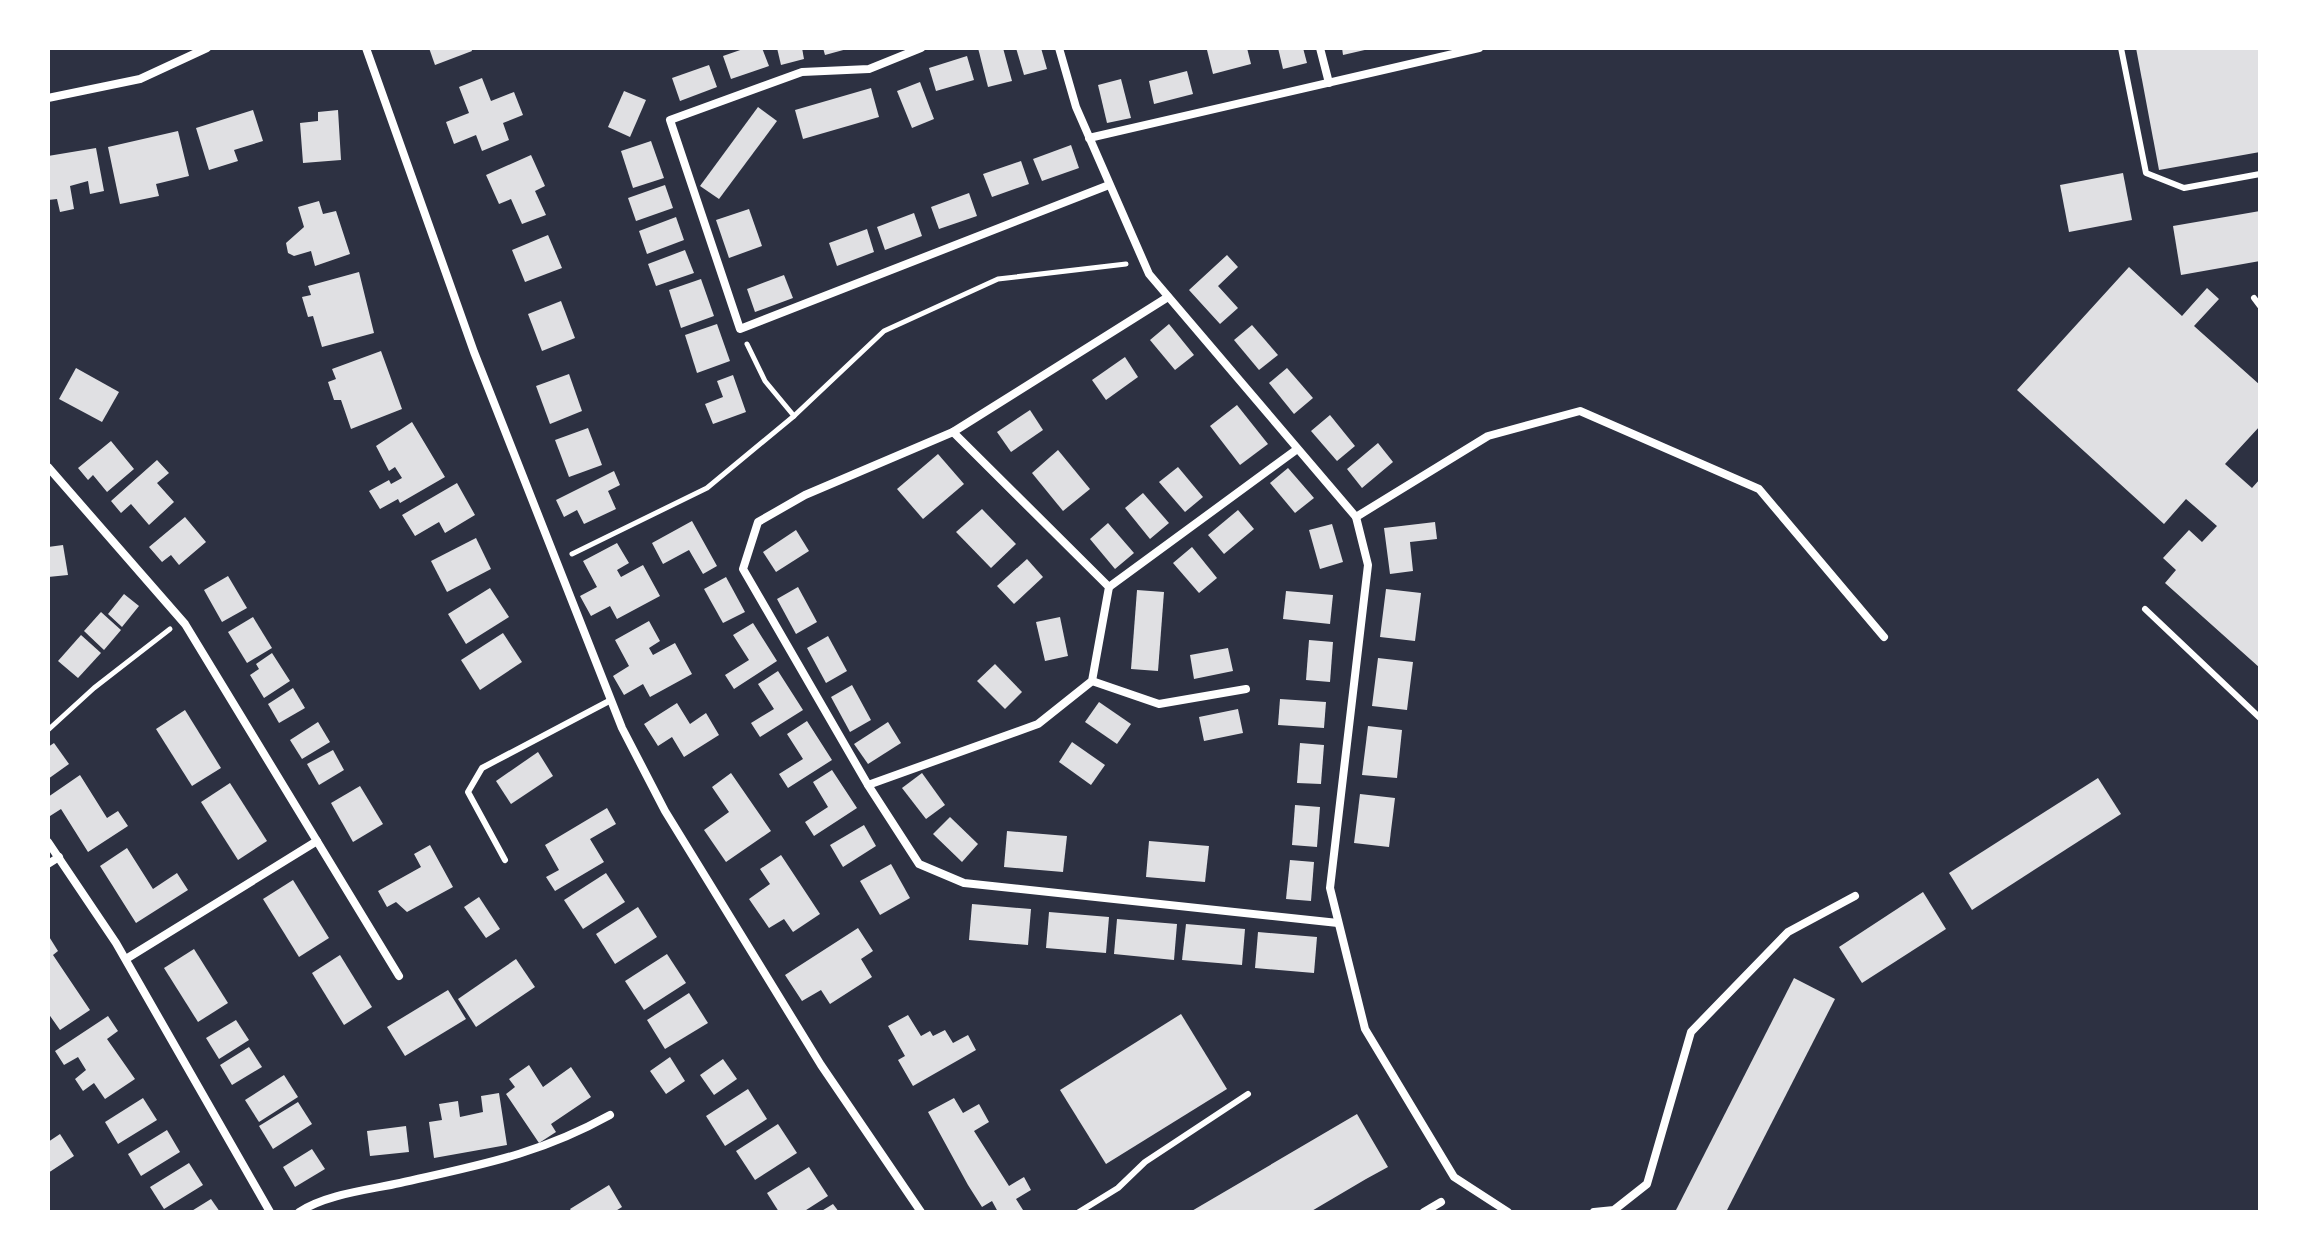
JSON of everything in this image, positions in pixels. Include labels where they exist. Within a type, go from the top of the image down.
[{"type":"street","points":[[48,98],[140,79],[207,48]]},
{"type":"street","points":[[366,48],[474,352],[611,700],[665,811],[821,1065],[921,1212]]},
{"type":"street","points":[[921,48],[869,69],[802,72],[670,120],[720,277],[740,329],[1109,185]]},
{"type":"street","points":[[1059,48],[1076,107],[1143,262],[1168,297],[1356,517],[1368,565],[1330,888],[1365,1029],[1454,1177],[1508,1212]]},
{"type":"street","points":[[1320,48],[1329,83]]},
{"type":"street","points":[[1089,138],[1479,48]]},
{"type":"street","points":[[1168,297],[953,432],[805,495],[758,522],[743,569],[868,785],[919,864],[964,883],[1338,923]]},
{"type":"street","points":[[1356,517],[1488,436],[1580,411],[1759,489],[1884,637]]},
{"type":"street","points":[[953,432],[1109,587]]},
{"type":"street","points":[[868,785],[1038,724],[1092,681],[1109,587],[1296,450]]},
{"type":"street","points":[[48,467],[185,624],[399,976]]},
{"type":"street","points":[[1092,681],[1159,704],[1246,689]]},
{"type":"street","points":[[126,959],[317,841]]},
{"type":"street","points":[[48,842],[126,959],[270,1212]]},
{"type":"street","points":[[48,864],[59,857]]},
{"type":"street","points":[[1594,1212],[1614,1210],[1647,1184],[1691,1032],[1788,932],[1855,896]]},
{"type":"street","points":[[299,1212],[357,1193],[533,1152],[565,1140],[610,1115]]},
{"type":"street","points":[[1424,1212],[1441,1202]]},
{"type":"lane","points":[[2121,48],[2146,173],[2184,188],[2260,174]]},
{"type":"lane","points":[[2254,298],[2260,306]]},
{"type":"lane","points":[[2145,609],[2260,718]]},
{"type":"lane","points":[[505,860],[498,853],[468,792],[482,768],[611,700]]},
{"type":"lane","points":[[1079,1212],[1118,1188],[1145,1162],[1248,1094]]},
{"type":"path","points":[[556,562],[707,488],[794,416],[884,331],[998,279],[1143,262]]},
{"type":"path","points":[[740,329],[765,381],[794,416]]},
{"type":"path","points":[[48,730],[94,688],[171,628]]},
{"type":"building","points":[[429,48],[471,48],[472,51],[435,65]]},
{"type":"building","points":[[746,48],[762,48],[769,66],[731,79],[723,56]]},
{"type":"building","points":[[777,48],[802,48],[804,59],[781,65]]},
{"type":"building","points":[[823,48],[847,48],[847,49],[825,55]]},
{"type":"building","points":[[978,48],[1003,48],[1012,81],[988,87]]},
{"type":"building","points":[[1016,48],[1041,48],[1047,69],[1024,75]]},
{"type":"building","points":[[1247,48],[1251,64],[1213,74],[1207,50]]},
{"type":"building","points":[[1278,48],[1303,48],[1307,63],[1283,69]]},
{"type":"building","points":[[1342,48],[1369,48],[1369,49],[1343,55]]},
{"type":"building","points":[[2136,48],[2260,48],[2260,152],[2159,170]]},
{"type":"building","points":[[967,56],[974,80],[936,91],[929,68]]},
{"type":"building","points":[[709,65],[717,87],[680,101],[672,78]]},
{"type":"building","points":[[1187,71],[1193,94],[1154,104],[1149,81]]},
{"type":"building","points":[[482,78],[491,101],[514,92],[523,115],[503,123],[509,140],[482,151],[476,135],[454,144],[446,122],[469,113],[459,87]]},
{"type":"building","points":[[1121,79],[1131,118],[1107,123],[1098,85]]},
{"type":"building","points":[[920,82],[934,119],[912,128],[897,91]]},
{"type":"building","points":[[871,88],[879,117],[803,139],[795,110]]},
{"type":"building","points":[[624,91],[646,100],[630,137],[608,127]]},
{"type":"building","points":[[758,107],[777,121],[719,199],[700,186]]},
{"type":"building","points":[[253,110],[263,141],[234,150],[238,161],[209,170],[196,128]]},
{"type":"building","points":[[338,110],[341,160],[303,163],[300,123],[318,121],[318,112]]},
{"type":"building","points":[[178,131],[189,176],[156,184],[159,196],[120,204],[108,147]]},
{"type":"building","points":[[651,141],[664,178],[633,188],[621,151]]},
{"type":"building","points":[[1071,145],[1079,168],[1042,181],[1033,159]]},
{"type":"building","points":[[96,148],[104,191],[90,194],[88,181],[70,186],[74,209],[60,212],[57,199],[48,200],[48,156]]},
{"type":"building","points":[[531,155],[545,186],[535,191],[546,215],[522,224],[511,199],[499,204],[486,175]]},
{"type":"building","points":[[1021,161],[1029,184],[992,197],[983,174]]},
{"type":"building","points":[[2123,173],[2132,220],[2069,232],[2060,185]]},
{"type":"building","points":[[665,185],[673,208],[636,221],[628,198]]},
{"type":"building","points":[[969,193],[977,216],[939,229],[931,207]]},
{"type":"building","points":[[319,201],[323,214],[336,211],[350,254],[315,266],[311,251],[294,256],[288,253],[286,243],[304,227],[298,207]]},
{"type":"building","points":[[749,209],[762,246],[729,258],[716,220]]},
{"type":"building","points":[[2260,211],[2260,261],[2181,275],[2173,226]]},
{"type":"building","points":[[914,213],[922,236],[885,250],[877,227]]},
{"type":"building","points":[[676,217],[684,240],[647,254],[639,231]]},
{"type":"building","points":[[867,229],[874,252],[837,266],[829,243]]},
{"type":"building","points":[[548,235],[562,268],[525,282],[512,250]]},
{"type":"building","points":[[685,250],[694,273],[656,286],[648,264]]},
{"type":"building","points":[[1227,255],[1238,267],[1218,286],[1238,308],[1220,324],[1189,290]]},
{"type":"building","points":[[2129,267],[2182,316],[2207,288],[2219,299],[2194,326],[2260,385],[2260,426],[2225,464],[2252,488],[2260,479],[2260,668],[2165,583],[2176,570],[2163,558],[2189,530],[2202,542],[2217,526],[2186,499],[2164,524],[2017,390]]},
{"type":"building","points":[[359,272],[374,333],[322,347],[313,316],[308,317],[302,297],[311,295],[308,286]]},
{"type":"building","points":[[784,275],[793,298],[755,312],[747,289]]},
{"type":"building","points":[[701,279],[714,316],[681,328],[669,290]]},
{"type":"building","points":[[561,301],[575,338],[542,351],[528,314]]},
{"type":"building","points":[[717,324],[730,361],[697,373],[685,335]]},
{"type":"building","points":[[1169,324],[1194,355],[1175,370],[1150,340]]},
{"type":"building","points":[[1252,325],[1278,355],[1259,370],[1234,340]]},
{"type":"building","points":[[381,351],[402,409],[351,429],[341,400],[334,400],[328,382],[336,379],[332,369]]},
{"type":"building","points":[[1125,357],[1138,377],[1106,400],[1092,380]]},
{"type":"building","points":[[76,368],[119,392],[102,422],[59,399]]},
{"type":"building","points":[[1287,368],[1313,398],[1294,414],[1269,383]]},
{"type":"building","points":[[569,374],[582,411],[550,424],[536,386]]},
{"type":"building","points":[[733,375],[746,412],[713,424],[705,404],[723,397],[717,381]]},
{"type":"building","points":[[1237,405],[1268,444],[1240,465],[1210,426]]},
{"type":"building","points":[[1030,410],[1043,430],[1011,452],[997,432]]},
{"type":"building","points":[[1330,415],[1355,446],[1337,461],[1311,431]]},
{"type":"building","points":[[412,422],[445,477],[400,503],[398,499],[380,509],[369,491],[389,480],[391,484],[402,478],[395,467],[389,471],[376,446]]},
{"type":"building","points":[[588,428],[602,465],[569,477],[555,440]]},
{"type":"building","points":[[111,441],[134,469],[107,492],[93,475],[88,480],[78,468]]},
{"type":"building","points":[[1378,443],[1393,462],[1362,488],[1347,469]]},
{"type":"building","points":[[1058,450],[1090,489],[1063,511],[1032,473]]},
{"type":"building","points":[[938,454],[964,484],[923,519],[897,489]]},
{"type":"building","points":[[157,460],[169,473],[157,483],[174,502],[149,525],[131,504],[121,513],[111,501]]},
{"type":"building","points":[[1178,467],[1203,497],[1185,512],[1159,482]]},
{"type":"building","points":[[1288,468],[1314,498],[1295,513],[1270,483]]},
{"type":"building","points":[[614,471],[620,485],[608,491],[616,509],[584,524],[577,510],[564,517],[556,500]]},
{"type":"building","points":[[457,483],[475,515],[445,533],[439,522],[415,536],[402,515]]},
{"type":"building","points":[[1143,493],[1169,523],[1150,539],[1125,508]]},
{"type":"building","points":[[982,509],[1016,544],[991,568],[956,532]]},
{"type":"building","points":[[1238,510],[1254,529],[1224,554],[1208,535]]},
{"type":"building","points":[[185,517],[206,542],[179,565],[171,555],[162,562],[149,547]]},
{"type":"building","points":[[692,521],[717,566],[703,574],[689,550],[663,564],[652,543]]},
{"type":"building","points":[[1435,522],[1437,539],[1410,542],[1413,571],[1390,574],[1384,528]]},
{"type":"building","points":[[1108,523],[1134,553],[1115,569],[1090,539]]},
{"type":"building","points":[[1332,524],[1343,562],[1320,569],[1309,530]]},
{"type":"building","points":[[796,530],[809,551],[776,572],[763,552]]},
{"type":"building","points":[[476,538],[491,569],[447,592],[431,561]]},
{"type":"building","points":[[617,543],[629,563],[617,570],[621,577],[643,565],[660,596],[617,619],[610,606],[591,616],[580,596],[597,587],[583,561]]},
{"type":"building","points":[[63,545],[68,575],[48,577],[48,547]]},
{"type":"building","points":[[1192,547],[1217,578],[1199,593],[1173,563]]},
{"type":"building","points":[[1027,559],[1043,577],[1014,604],[997,586]]},
{"type":"building","points":[[228,576],[247,608],[222,622],[204,590]]},
{"type":"building","points":[[726,577],[745,612],[723,623],[704,589]]},
{"type":"building","points":[[798,587],[817,622],[796,634],[777,599]]},
{"type":"building","points":[[490,588],[509,617],[466,644],[448,614]]},
{"type":"building","points":[[1386,589],[1421,593],[1415,641],[1380,637]]},
{"type":"building","points":[[1137,590],[1164,592],[1158,671],[1131,669]]},
{"type":"building","points":[[1286,591],[1333,595],[1330,624],[1283,619]]},
{"type":"building","points":[[124,594],[139,606],[122,627],[108,614]]},
{"type":"building","points":[[101,612],[121,630],[104,650],[84,631]]},
{"type":"building","points":[[253,617],[272,648],[247,663],[228,632]]},
{"type":"building","points":[[1060,617],[1068,656],[1045,661],[1036,622]]},
{"type":"building","points":[[649,621],[660,641],[649,648],[653,655],[675,643],[692,674],[650,697],[643,684],[624,695],[613,676],[629,666],[615,640]]},
{"type":"building","points":[[753,623],[777,661],[734,689],[725,675],[749,660],[733,635]]},
{"type":"building","points":[[503,633],[522,662],[480,690],[461,660]]},
{"type":"building","points":[[81,635],[101,653],[78,678],[58,661]]},
{"type":"building","points":[[828,636],[847,671],[826,683],[807,648]]},
{"type":"building","points":[[1309,640],[1333,642],[1330,682],[1306,680]]},
{"type":"building","points":[[1228,648],[1233,671],[1194,679],[1190,655]]},
{"type":"building","points":[[272,653],[290,681],[264,698],[250,675],[259,669],[256,664]]},
{"type":"building","points":[[1378,658],[1413,662],[1407,710],[1372,706]]},
{"type":"building","points":[[995,664],[1022,692],[1005,709],[977,681]]},
{"type":"building","points":[[778,671],[803,710],[760,737],[751,723],[774,709],[758,684]]},
{"type":"building","points":[[852,685],[871,720],[850,732],[831,697]]},
{"type":"building","points":[[293,688],[305,708],[279,723],[268,704]]},
{"type":"building","points":[[1280,699],[1326,702],[1324,728],[1278,725]]},
{"type":"building","points":[[1099,702],[1131,724],[1117,744],[1085,722]]},
{"type":"building","points":[[677,703],[690,724],[706,713],[719,735],[684,757],[672,737],[658,746],[644,724]]},
{"type":"building","points":[[1238,709],[1243,733],[1204,741],[1199,717]]},
{"type":"building","points":[[185,710],[221,768],[192,786],[156,729]]},
{"type":"building","points":[[807,721],[832,760],[788,788],[779,774],[803,759],[787,734]]},
{"type":"building","points":[[318,722],[330,742],[302,759],[290,740]]},
{"type":"building","points":[[888,722],[901,743],[868,764],[854,744]]},
{"type":"building","points":[[1368,726],[1402,730],[1397,778],[1362,775]]},
{"type":"building","points":[[1072,742],[1105,765],[1091,785],[1059,762]]},
{"type":"building","points":[[54,743],[69,764],[48,779],[48,747]]},
{"type":"building","points":[[1300,743],[1324,745],[1321,784],[1297,783]]},
{"type":"building","points":[[333,750],[344,770],[319,785],[307,764]]},
{"type":"building","points":[[538,752],[553,776],[511,804],[496,781]]},
{"type":"building","points":[[832,770],[857,808],[814,836],[805,822],[828,807],[813,782]]},
{"type":"building","points":[[731,773],[771,831],[726,862],[704,830],[729,812],[712,787]]},
{"type":"building","points":[[922,773],[945,805],[926,819],[902,788]]},
{"type":"building","points":[[80,775],[107,818],[118,811],[128,826],[88,852],[61,809],[50,816],[48,813],[48,797]]},
{"type":"building","points":[[2098,778],[2121,814],[1972,910],[1949,873]]},
{"type":"building","points":[[230,783],[267,841],[238,860],[201,802]]},
{"type":"building","points":[[360,786],[383,824],[353,842],[331,803]]},
{"type":"building","points":[[1360,794],[1395,798],[1389,847],[1354,843]]},
{"type":"building","points":[[1295,805],[1320,807],[1317,847],[1292,845]]},
{"type":"building","points":[[607,808],[616,824],[590,839],[604,862],[555,891],[546,877],[559,870],[545,845]]},
{"type":"building","points":[[950,817],[978,844],[962,862],[933,834]]},
{"type":"building","points":[[864,825],[876,846],[843,867],[830,845]]},
{"type":"building","points":[[1007,831],[1067,836],[1063,872],[1004,867]]},
{"type":"building","points":[[1149,841],[1209,846],[1205,882],[1146,877]]},
{"type":"building","points":[[430,845],[453,887],[407,912],[396,902],[387,907],[378,891],[421,867],[414,854]]},
{"type":"building","points":[[127,848],[153,889],[177,873],[188,890],[136,923],[100,866]]},
{"type":"building","points":[[781,855],[820,914],[793,932],[784,919],[769,928],[749,899],[770,884],[760,869]]},
{"type":"building","points":[[1290,860],[1314,862],[1311,901],[1286,899]]},
{"type":"building","points":[[891,864],[910,898],[880,915],[860,881]]},
{"type":"building","points":[[606,873],[625,902],[583,929],[564,900]]},
{"type":"building","points":[[293,880],[329,938],[299,957],[263,899]]},
{"type":"building","points":[[1923,892],[1946,929],[1862,983],[1839,947]]},
{"type":"building","points":[[479,897],[500,929],[486,938],[464,907]]},
{"type":"building","points":[[972,904],[1031,909],[1028,945],[969,940]]},
{"type":"building","points":[[638,907],[657,937],[615,964],[596,934]]},
{"type":"building","points":[[1049,912],[1109,917],[1106,953],[1046,948]]},
{"type":"building","points":[[1117,919],[1177,924],[1174,960],[1114,954]]},
{"type":"building","points":[[1186,924],[1245,929],[1242,965],[1182,960]]},
{"type":"building","points":[[858,928],[873,951],[861,959],[872,977],[830,1004],[821,990],[802,1001],[785,975]]},
{"type":"building","points":[[1258,932],[1317,937],[1314,973],[1255,968]]},
{"type":"building","points":[[48,935],[58,951],[53,955],[90,1010],[60,1030],[48,1013]]},
{"type":"building","points":[[194,949],[228,1003],[198,1022],[164,968]]},
{"type":"building","points":[[667,954],[686,983],[644,1010],[625,981]]},
{"type":"building","points":[[340,955],[372,1007],[344,1025],[312,973]]},
{"type":"building","points":[[516,959],[535,987],[476,1027],[458,999]]},
{"type":"building","points":[[1794,978],[1835,999],[1726,1212],[1675,1212]]},
{"type":"building","points":[[448,990],[466,1019],[405,1056],[387,1027]]},
{"type":"building","points":[[689,993],[708,1023],[665,1049],[647,1020]]},
{"type":"building","points":[[1181,1014],[1227,1089],[1106,1164],[1060,1090]]},
{"type":"building","points":[[908,1015],[921,1036],[930,1031],[933,1036],[945,1030],[953,1043],[968,1035],[976,1050],[913,1086],[898,1060],[905,1056],[888,1026]]},
{"type":"building","points":[[108,1016],[118,1031],[107,1039],[135,1079],[105,1099],[94,1083],[83,1091],[75,1079],[86,1070],[78,1057],[64,1065],[55,1051]]},
{"type":"building","points":[[236,1020],[249,1040],[219,1059],[206,1038]]},
{"type":"building","points":[[249,1047],[262,1067],[232,1085],[220,1065]]},
{"type":"building","points":[[670,1057],[685,1081],[666,1094],[650,1071]]},
{"type":"building","points":[[723,1059],[737,1079],[714,1095],[700,1075]]},
{"type":"building","points":[[529,1065],[543,1087],[571,1067],[591,1097],[551,1124],[556,1132],[539,1143],[506,1094],[515,1087],[509,1079]]},
{"type":"building","points":[[284,1075],[298,1097],[259,1122],[245,1100]]},
{"type":"building","points":[[748,1089],[767,1119],[725,1146],[706,1116]]},
{"type":"building","points":[[499,1093],[507,1145],[434,1158],[429,1122],[442,1120],[439,1104],[458,1101],[460,1117],[483,1112],[481,1096]]},
{"type":"building","points":[[143,1098],[157,1120],[118,1144],[105,1122]]},
{"type":"building","points":[[954,1098],[963,1113],[979,1104],[989,1122],[974,1131],[1009,1186],[1024,1177],[1031,1190],[1016,1199],[1023,1210],[998,1212],[992,1201],[982,1207],[968,1185],[928,1112]]},
{"type":"building","points":[[298,1102],[312,1124],[273,1149],[259,1126]]},
{"type":"building","points":[[1357,1114],[1388,1167],[1310,1212],[1190,1212]]},
{"type":"building","points":[[778,1124],[797,1153],[755,1180],[736,1151]]},
{"type":"building","points":[[406,1126],[409,1152],[370,1156],[367,1131]]},
{"type":"building","points":[[167,1130],[180,1152],[141,1176],[128,1154]]},
{"type":"building","points":[[60,1134],[74,1156],[48,1173],[48,1142]]},
{"type":"building","points":[[312,1149],[325,1169],[295,1187],[283,1167]]},
{"type":"building","points":[[189,1163],[203,1185],[164,1209],[150,1187]]},
{"type":"building","points":[[809,1167],[828,1196],[803,1212],[779,1212],[767,1193]]},
{"type":"building","points":[[609,1185],[622,1207],[614,1212],[572,1212],[570,1209]]},
{"type":"building","points":[[211,1199],[220,1212],[190,1212]]},
{"type":"building","points":[[833,1204],[839,1212],[820,1212]]}]
